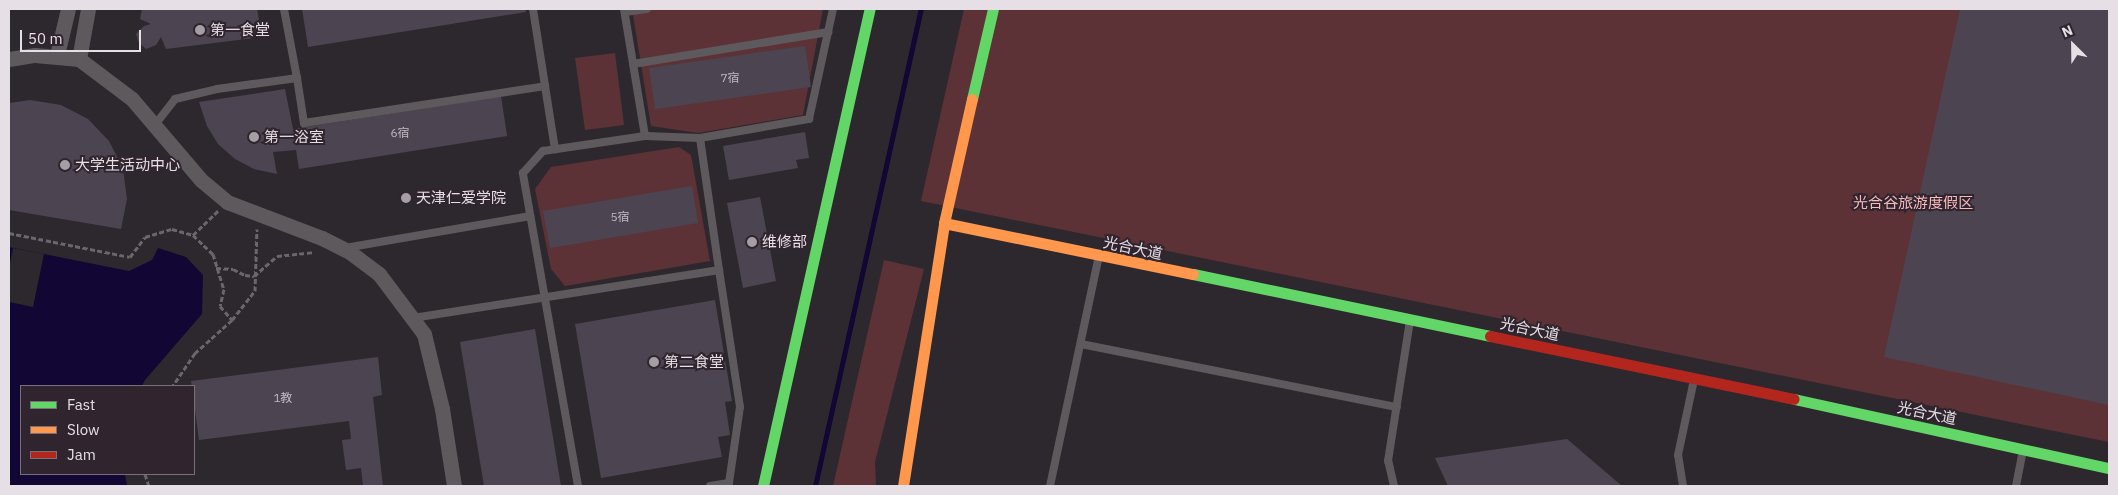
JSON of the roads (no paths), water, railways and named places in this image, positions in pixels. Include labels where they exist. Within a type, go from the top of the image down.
[{"type":"street","points":[[57,55],[68,9]]},
{"type":"street","points":[[79,59],[88,9]]},
{"type":"street","points":[[763,486],[870,9]]},
{"type":"street","points":[[904,484],[944,223],[993,9]]},
{"type":"street","points":[[9,59],[35,55],[57,55],[79,59],[132,99],[201,180],[227,202],[322,238],[342,248],[379,274],[424,334],[433,367],[454,486]]},
{"type":"street","name":"光合大道","points":[[944,223],[1694,378],[2109,468]]},
{"type":"lane","points":[[284,9],[304,123],[546,86]]},
{"type":"lane","points":[[533,9],[555,149]]},
{"type":"lane","points":[[645,136],[625,11],[647,9]]},
{"type":"lane","points":[[578,486],[523,173],[543,151],[645,136],[700,138],[809,119],[833,9]]},
{"type":"lane","points":[[633,64],[828,32]]},
{"type":"lane","points":[[154,126],[175,99],[217,89],[297,78]]},
{"type":"lane","points":[[700,138],[740,407],[728,485],[710,486]]},
{"type":"lane","points":[[342,248],[530,216]]},
{"type":"lane","points":[[1050,486],[1099,256]]},
{"type":"lane","points":[[413,318],[720,270]]},
{"type":"lane","points":[[1394,486],[1388,461],[1410,320]]},
{"type":"lane","points":[[1080,344],[1397,407]]},
{"type":"lane","points":[[1683,486],[1678,455],[1694,378]]},
{"type":"lane","points":[[2016,486],[2023,449]]},
{"type":"waterway","points":[[815,486],[921,9]]},
{"type":"place","name":"第一食堂","points":[[200,30]]},
{"type":"place","name":"第一浴室","points":[[254,137]]},
{"type":"place","name":"大学生活动中心","points":[[65,165]]},
{"type":"place","name":"天津仁爱学院","points":[[406,198]]},
{"type":"place","name":"维修部","points":[[752,242]]},
{"type":"place","name":"第二食堂","points":[[654,362]]},
{"type":"park label","name":"光合谷旅游度假区","points":[[1913,203]]}]
